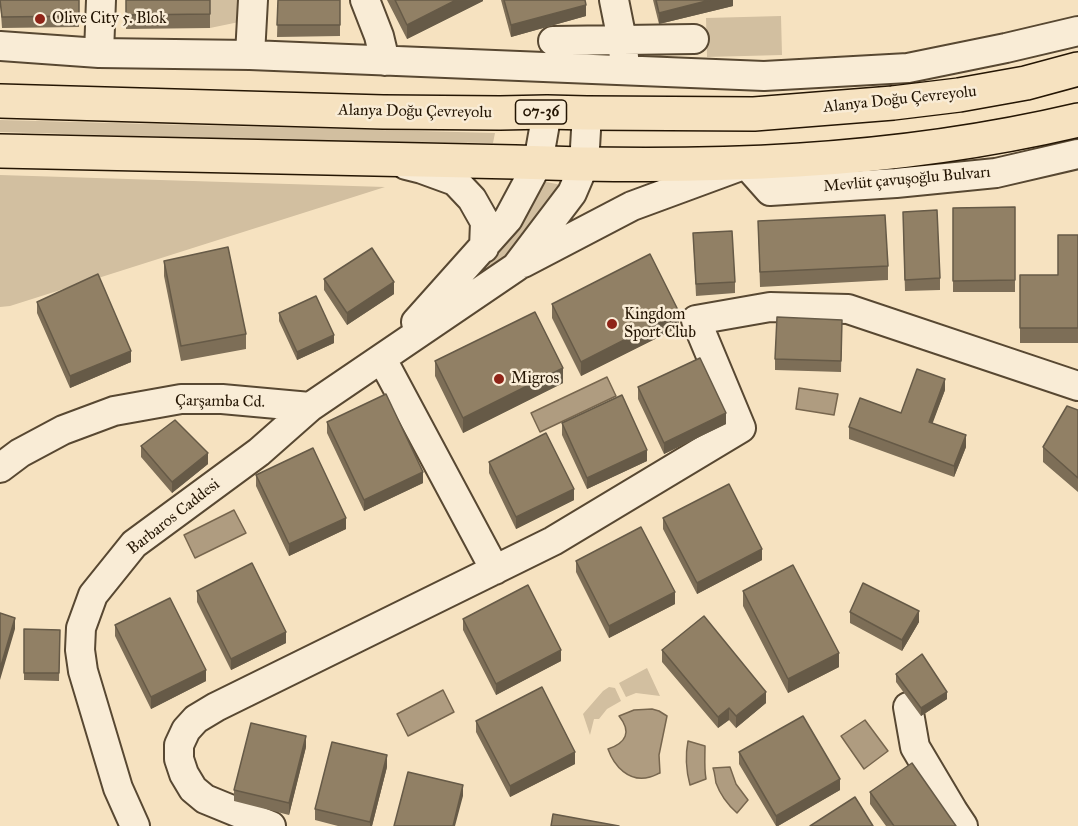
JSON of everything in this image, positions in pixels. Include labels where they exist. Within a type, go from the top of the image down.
[{"type":"highway","name":"Alanya Doğu Çevreyolu","points":[[0,102],[371,112],[754,114],[893,103],[959,95],[1026,83],[1078,69]]},
{"type":"highway","points":[[0,151],[584,165],[746,164],[882,154],[1025,132],[1078,120]]},
{"type":"street","points":[[99,53],[101,0]]},
{"type":"street","points":[[250,55],[253,0]]},
{"type":"street","points":[[365,0],[379,36],[385,61]]},
{"type":"street","points":[[614,0],[626,71]]},
{"type":"street","points":[[0,46],[99,53],[250,55],[764,76],[908,68],[1078,31]]},
{"type":"street","points":[[554,41],[694,39]]},
{"type":"street","points":[[382,358],[508,219],[538,163],[547,112]]},
{"type":"street","points":[[516,267],[572,193],[584,165],[587,114]]},
{"type":"street","name":"Mevlüt çavuşoğlu Bulvarı","points":[[746,164],[770,191],[897,183],[996,172],[1078,154]]},
{"type":"street","points":[[381,160],[422,169],[455,181],[472,199],[485,222],[484,248]]},
{"type":"street","points":[[382,358],[516,267],[632,206],[746,164]]},
{"type":"street","points":[[271,826],[205,799],[193,789],[184,774],[179,759],[179,745],[186,730],[196,719],[216,707],[553,542],[741,428],[696,320],[770,307],[848,309],[1078,386]]},
{"type":"street","points":[[382,358],[495,570]]},
{"type":"street","name":"Barbaros Caddesi","points":[[135,826],[118,788],[83,671],[80,650],[81,628],[93,595],[134,544],[259,452],[310,407],[382,358]]},
{"type":"street","name":"Çarşamba Cd.","points":[[0,468],[20,453],[63,430],[114,411],[181,399],[222,399],[310,407]]},
{"type":"street","points":[[908,707],[915,747],[963,826]]},
{"type":"shaded area","points":[[209,0],[246,0],[239,22],[210,28]]},
{"type":"shaded area","points":[[781,16],[782,55],[707,57],[706,18]]},
{"type":"shaded area","points":[[0,120],[495,133],[493,143],[299,141],[0,132]]},
{"type":"shaded area","points":[[0,175],[385,187],[10,306],[0,307]]},
{"type":"shaded area","points":[[546,182],[562,185],[524,240],[434,314],[514,232]]},
{"type":"shaded area","points":[[607,377],[616,396],[540,432],[531,413]]},
{"type":"shaded area","points":[[799,388],[838,394],[834,415],[796,409]]},
{"type":"shaded area","points":[[234,510],[246,533],[195,558],[184,535]]},
{"type":"shaded area","points":[[647,668],[660,696],[636,693],[626,697],[619,683]]},
{"type":"shaded area","points":[[609,687],[615,688],[621,701],[607,709],[599,719],[594,719],[590,735],[583,714]]},
{"type":"shaded area","points":[[443,690],[454,712],[408,736],[397,714]]},
{"type":"shaded area","points":[[652,709],[667,716],[659,755],[660,773],[650,777],[635,778],[618,767],[608,749],[619,744],[625,736],[625,727],[619,716],[634,710]]},
{"type":"shaded area","points":[[865,720],[888,751],[864,769],[841,736]]},
{"type":"shaded area","points":[[688,741],[705,746],[706,779],[690,785],[686,763]]},
{"type":"shaded area","points":[[730,767],[736,784],[748,800],[737,813],[720,791],[713,768]]},
{"type":"building","name":"Olive City 5. Blok","points":[[0,0],[79,0],[79,16],[2,17]]},
{"type":"building","points":[[126,0],[210,0],[210,14],[126,15]]},
{"type":"building","points":[[278,0],[340,0],[340,25],[277,25]]},
{"type":"building","points":[[395,0],[456,0],[407,25]]},
{"type":"building","points":[[504,0],[585,0],[586,5],[511,25]]},
{"type":"building","points":[[656,0],[710,0],[659,13]]},
{"type":"building","points":[[1015,207],[1015,280],[953,281],[953,208]]},
{"type":"building","points":[[937,210],[940,278],[905,280],[903,212]]},
{"type":"building","points":[[885,215],[888,266],[760,272],[758,221]]},
{"type":"building","points":[[732,231],[735,282],[696,284],[693,233]]},
{"type":"building","points":[[1058,235],[1078,235],[1078,328],[1020,328],[1020,275],[1058,275]]},
{"type":"building","points":[[228,247],[246,334],[181,346],[164,261]]},
{"type":"building","points":[[372,248],[394,282],[347,313],[324,279]]},
{"type":"building","points":[[650,254],[679,312],[581,362],[552,304]]},
{"type":"building","points":[[98,274],[131,351],[70,376],[37,302]]},
{"type":"building","points":[[316,296],[334,335],[297,352],[279,313]]},
{"type":"building","name":"Migros","points":[[535,312],[563,368],[463,418],[435,361]]},
{"type":"building","points":[[777,317],[842,320],[841,361],[775,359]]},
{"type":"building","points":[[700,358],[726,413],[664,443],[638,387]]},
{"type":"building","points":[[917,369],[945,379],[929,422],[966,435],[954,466],[849,427],[860,398],[901,413]]},
{"type":"building","points":[[386,394],[423,472],[364,500],[327,422]]},
{"type":"building","points":[[622,395],[647,450],[587,478],[562,423]]},
{"type":"building","points":[[1067,406],[1078,410],[1078,478],[1043,447]]},
{"type":"building","points":[[175,420],[208,453],[172,482],[141,446]]},
{"type":"building","points":[[546,433],[574,489],[516,517],[489,462]]},
{"type":"building","points":[[313,448],[346,518],[289,544],[256,475]]},
{"type":"building","points":[[729,484],[762,549],[697,583],[663,518]]},
{"type":"building","points":[[641,527],[675,592],[609,626],[576,561]]},
{"type":"building","points":[[252,563],[286,632],[231,659],[197,591]]},
{"type":"building","points":[[793,565],[839,653],[788,679],[743,591]]},
{"type":"building","points":[[863,583],[919,611],[902,640],[850,612]]},
{"type":"building","points":[[528,585],[561,650],[496,684],[463,619]]},
{"type":"building","points":[[170,598],[206,670],[151,697],[115,625]]},
{"type":"building","points":[[0,613],[15,618],[0,669]]},
{"type":"building","points":[[704,616],[766,692],[736,716],[729,708],[718,717],[662,650]]},
{"type":"building","points":[[24,629],[60,630],[59,673],[24,673]]},
{"type":"building","points":[[922,654],[947,692],[921,708],[896,674]]},
{"type":"building","points":[[542,687],[575,752],[510,786],[476,721]]},
{"type":"building","points":[[803,716],[840,779],[776,816],[739,752]]},
{"type":"building","points":[[251,723],[306,736],[289,803],[234,790]]},
{"type":"building","points":[[332,742],[387,755],[370,822],[315,809]]},
{"type":"building","points":[[912,763],[956,826],[894,826],[870,792]]},
{"type":"building","points":[[408,772],[463,785],[453,826],[394,826]]},
{"type":"building","points":[[855,797],[873,826],[810,826]]},
{"type":"building","points":[[553,814],[619,826],[551,826]]},
{"type":"place","name":"Olive City 5. Blok","points":[[40,19]]},
{"type":"place","name":"Kingdom Sport Club","points":[[612,324]]},
{"type":"place","name":"Migros","points":[[499,379]]}]
